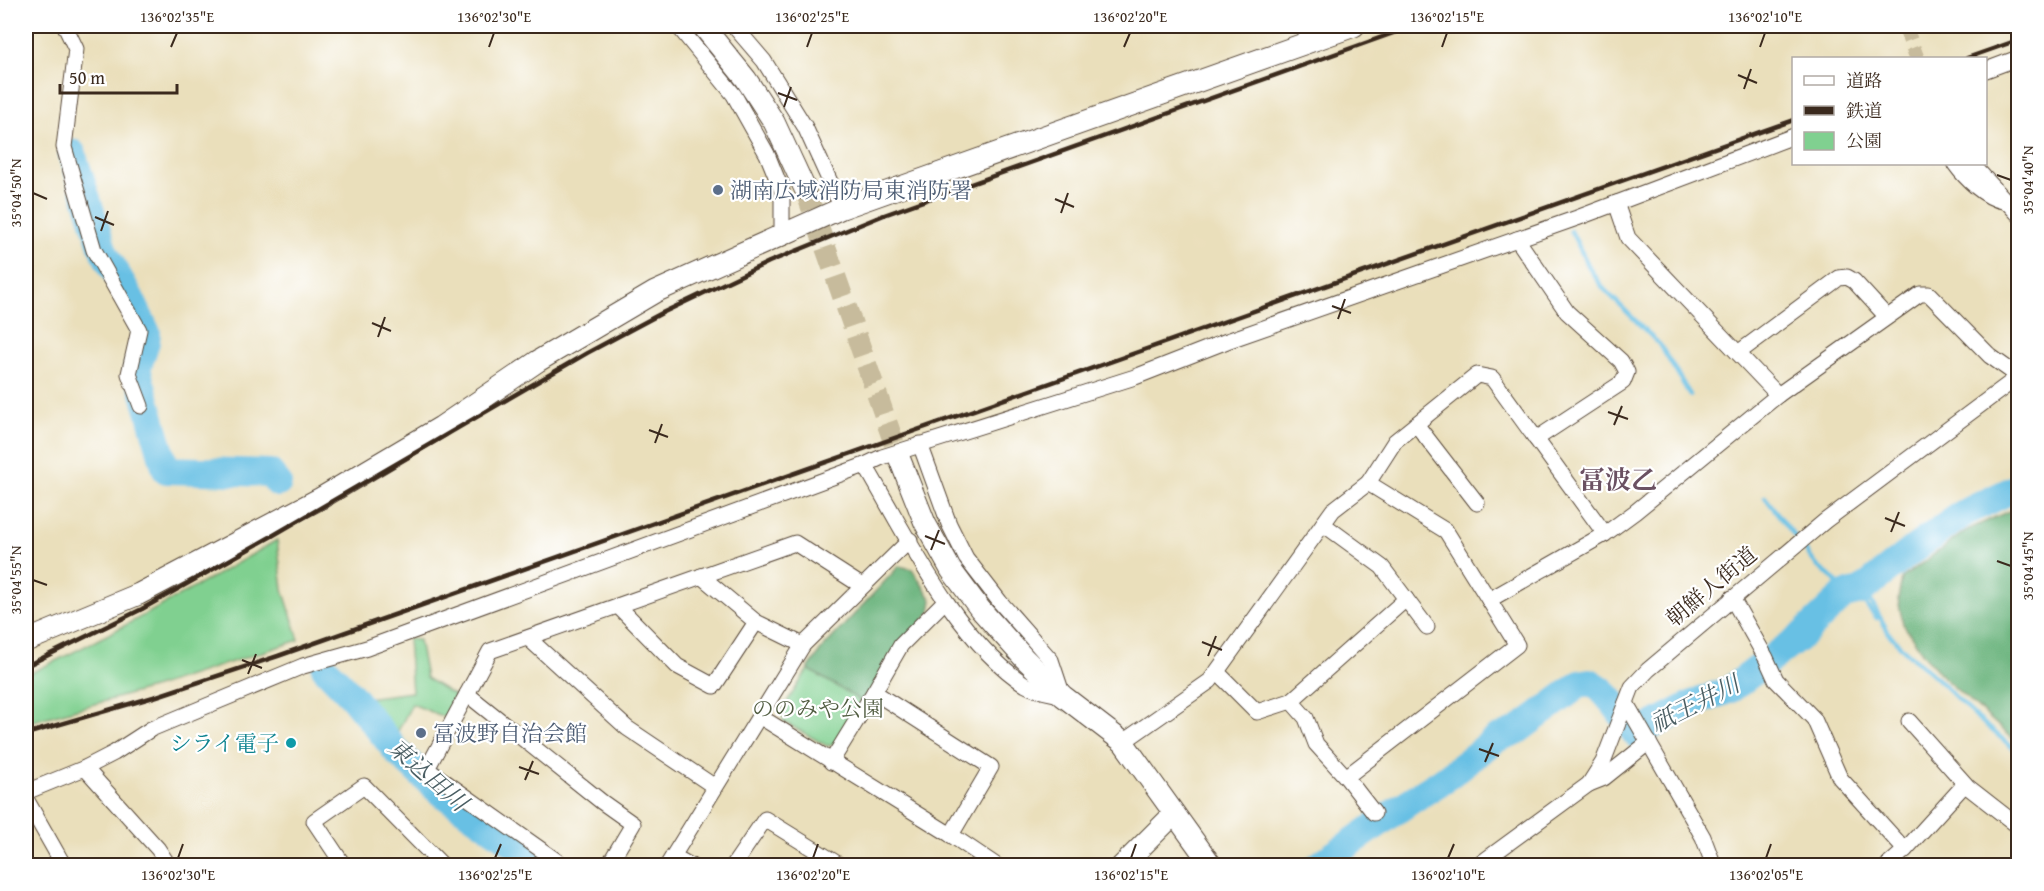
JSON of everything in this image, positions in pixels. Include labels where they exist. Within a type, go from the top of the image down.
[{"type":"street","points":[[65,26],[76,49],[64,147],[94,250],[139,330],[129,374],[141,406]]},
{"type":"street","points":[[678,26],[734,95],[767,154],[782,191],[782,233]]},
{"type":"street","points":[[703,26],[746,79],[774,122],[805,189]]},
{"type":"street","points":[[735,26],[764,61],[805,127],[842,208]]},
{"type":"street","points":[[26,641],[139,594],[321,498],[441,427],[538,361],[655,292],[782,233],[842,208],[1354,26]]},
{"type":"street","points":[[1987,70],[2019,58]]},
{"type":"street","points":[[26,792],[85,768],[152,729],[303,666],[367,648],[882,457],[1135,377],[1792,137]]},
{"type":"street","points":[[1956,165],[1993,200],[2014,208]]},
{"type":"street","points":[[1973,165],[2014,208]]},
{"type":"street","points":[[1616,203],[1628,238],[1778,395]]},
{"type":"street","points":[[1517,239],[1567,312],[1621,361],[1627,372],[1623,382],[1536,439]]},
{"type":"street","points":[[1738,353],[1839,278],[1847,277],[1854,281],[1887,317]]},
{"type":"street","points":[[1489,600],[1605,534],[1778,395],[1920,294],[1929,294],[1990,356],[2019,376]]},
{"type":"street","points":[[1123,742],[1210,681],[1333,510],[1368,483],[1395,441],[1477,375],[1492,378],[1605,534]]},
{"type":"street","name":"朝鮮人街道","points":[[1477,866],[1589,784],[1603,762],[1632,687],[1648,670],[1825,521],[2019,376]]},
{"type":"street","points":[[1416,424],[1477,503]]},
{"type":"street","points":[[920,444],[949,524],[966,558],[1000,602],[1051,660],[1064,696]]},
{"type":"street","points":[[900,460],[925,524],[951,570],[980,609],[1023,658],[1064,696],[1123,742],[1212,866]]},
{"type":"street","points":[[865,465],[945,601],[988,654],[1028,687],[1064,696]]},
{"type":"street","points":[[1346,777],[1517,645],[1446,531],[1368,483]]},
{"type":"street","points":[[1323,524],[1382,567],[1427,627]]},
{"type":"street","points":[[691,866],[670,861],[803,645],[910,540]]},
{"type":"street","points":[[564,866],[427,769],[490,651],[795,543],[862,586]]},
{"type":"street","points":[[701,576],[756,622],[803,645]]},
{"type":"street","points":[[1216,672],[1257,712],[1291,701],[1406,598]]},
{"type":"street","points":[[1732,598],[1776,680],[1814,719],[1840,778],[1905,850]]},
{"type":"street","points":[[831,762],[901,645],[945,601]]},
{"type":"street","points":[[618,606],[677,666],[714,686],[756,622]]},
{"type":"street","points":[[528,638],[627,728],[715,787]]},
{"type":"street","points":[[874,692],[991,767],[951,835]]},
{"type":"street","points":[[467,694],[633,824],[608,866]]},
{"type":"street","points":[[1291,701],[1306,718],[1316,744],[1374,813]]},
{"type":"street","points":[[1622,711],[1645,735],[1703,837],[1714,866]]},
{"type":"street","points":[[759,716],[997,866]]},
{"type":"street","points":[[1909,721],[1965,784],[2019,826]]},
{"type":"street","points":[[1589,784],[1604,778],[1645,735]]},
{"type":"street","points":[[85,768],[158,849],[169,866]]},
{"type":"street","points":[[1887,866],[1905,850],[1965,784]]},
{"type":"street","points":[[344,866],[314,820],[364,786],[442,866]]},
{"type":"street","points":[[26,799],[64,866]]},
{"type":"street","points":[[1122,866],[1174,814]]},
{"type":"street","points":[[734,866],[765,819],[841,866]]},
{"type":"green space","points":[[2018,507],[2018,743],[1946,680],[1924,655],[1903,624],[1898,599],[1902,578],[1967,530]]},
{"type":"green space","points":[[277,540],[283,589],[299,640],[156,687],[26,723],[26,675],[90,644]]},
{"type":"green space","points":[[899,566],[912,569],[932,600],[930,612],[863,702],[808,669],[821,650]]},
{"type":"green space","points":[[408,639],[419,640],[426,678],[457,697],[446,718],[412,704],[397,733],[365,698],[412,692]]},
{"type":"green space","name":"ののみや公園","points":[[808,669],[863,702],[836,744],[827,746],[784,722],[781,711]]},
{"type":"waterway","name":"東込田川","points":[[72,153],[104,252],[130,297],[147,333],[137,369],[166,470],[270,473],[278,483]]},
{"type":"waterway","points":[[1571,231],[1591,271],[1604,289],[1660,345],[1690,395]]},
{"type":"waterway","name":"祇王井川","points":[[1318,866],[1442,781],[1496,739],[1517,731],[1580,684],[1590,682],[1601,689],[1636,734],[1693,704],[1731,689],[1799,638],[1844,595],[1861,591],[1964,513],[2018,487]]},
{"type":"waterway","points":[[1765,497],[1818,567],[1834,579],[1844,595]]},
{"type":"waterway","points":[[1861,591],[1872,603],[1890,635],[1906,652],[2018,752]]},
{"type":"waterway","points":[[1864,595],[1867,606],[1877,618]]},
{"type":"waterway","name":"東込田川","points":[[325,668],[351,695],[398,753],[440,792],[546,866]]},
{"type":"tunnel","points":[[1905,26],[1917,57]]},
{"type":"tunnel","points":[[805,189],[900,460]]},
{"type":"railway","points":[[26,666],[142,609],[587,353],[662,313],[769,262],[884,215],[1413,26]]},
{"type":"railway","points":[[1970,57],[2018,40]]},
{"type":"railway","points":[[26,734],[157,696],[278,656],[1792,121]]},
{"type":"place","name":"湖南広域消防局東消防署","points":[[718,190]]},
{"type":"place","name":"冨波野自治会館","points":[[421,733]]},
{"type":"place","name":"シライ電子","points":[[291,743]]},
{"type":"district","name":"冨波乙","points":[[1618,480]]}]
